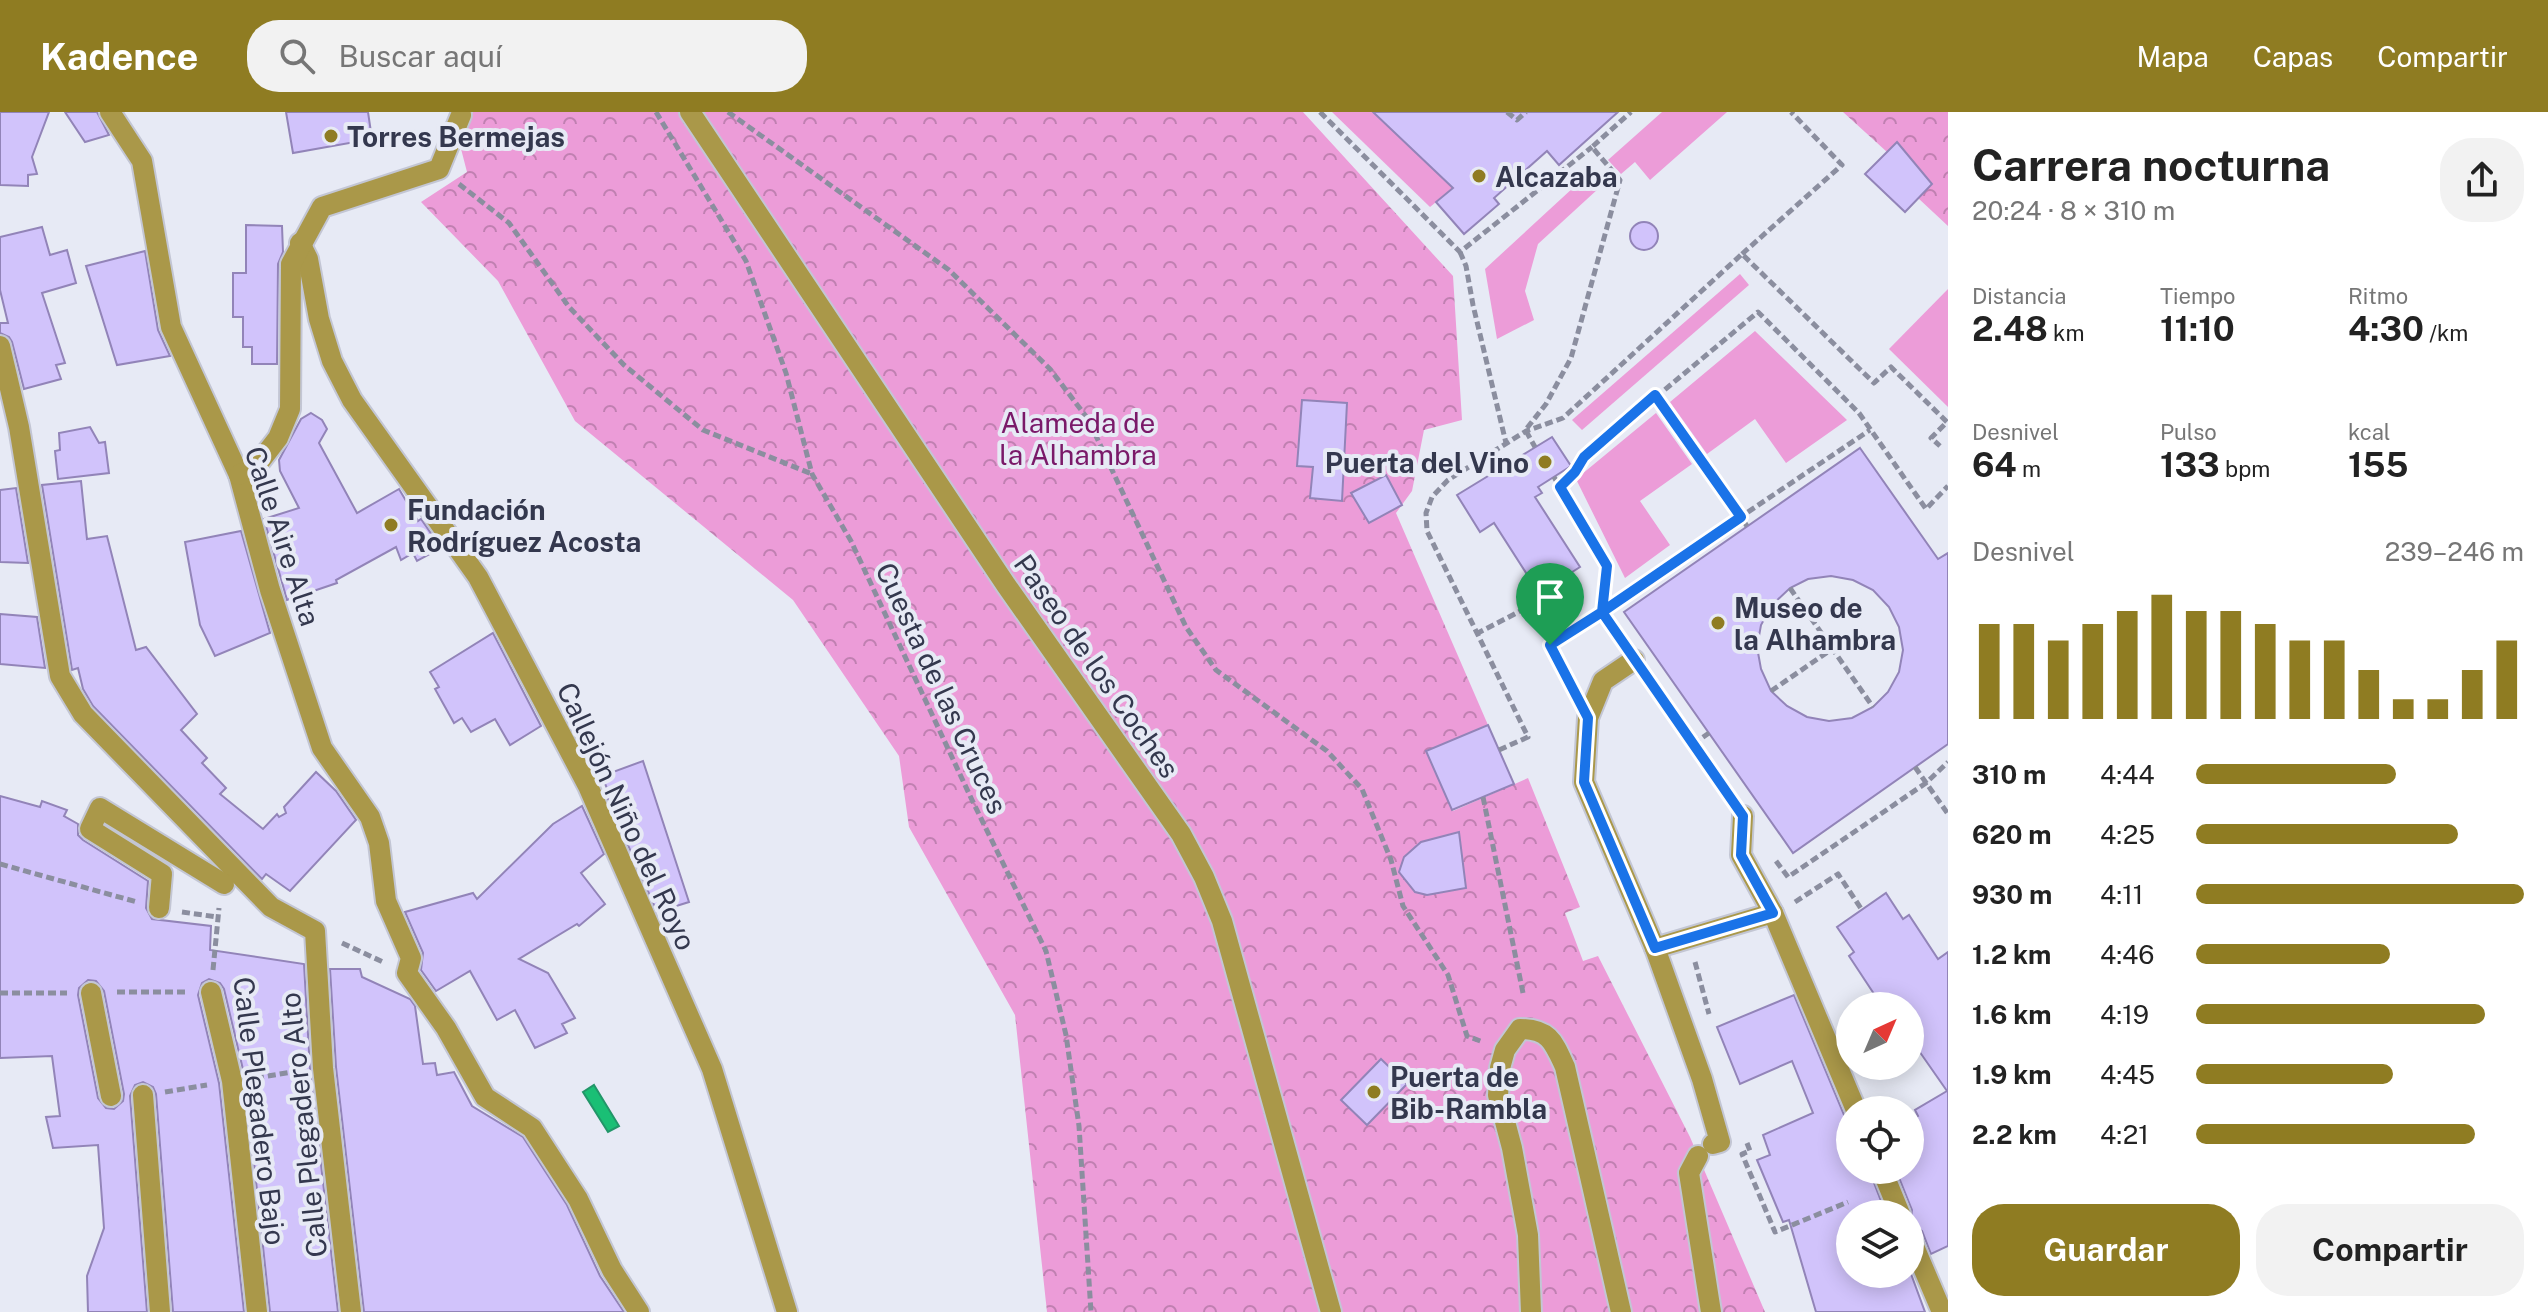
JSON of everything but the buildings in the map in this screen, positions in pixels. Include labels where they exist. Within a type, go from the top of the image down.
[{"type":"street","name":"Calle Aire Alta","points":[[110,112],[142,161],[171,327],[239,475],[270,590],[322,748],[370,817],[379,843],[386,901],[411,958],[407,973]]},
{"type":"street","name":"Paseo de los Coches","points":[[690,112],[1006,585],[1181,834],[1222,921],[1331,1312]]},
{"type":"street","points":[[239,475],[258,464],[278,438],[290,409],[291,264],[322,207],[439,169],[461,115]]},
{"type":"street","name":"Callejón Niño del Royo","points":[[300,243],[308,259],[319,319],[332,361],[352,400],[478,577],[588,786],[712,1069],[787,1312]]},
{"type":"street","points":[[0,346],[19,427],[60,676],[83,714],[230,878]]},
{"type":"street","points":[[1634,660],[1603,681],[1588,718],[1584,782],[1655,948],[1702,1079],[1720,1142],[1706,1150],[1689,1173],[1711,1312]]},
{"type":"street","points":[[159,908],[162,874],[90,829],[100,808],[230,878],[271,907],[315,931]]},
{"type":"street","points":[[1743,816],[1741,855],[1773,913],[1850,1096]]},
{"type":"street","points":[[1655,948],[1773,913]]},
{"type":"street","name":"Calle Plegadero Alto","points":[[315,931],[323,1068],[351,1312]]},
{"type":"street","points":[[407,973],[446,1028],[485,1097],[532,1128],[578,1199],[612,1270],[639,1312]]},
{"type":"street","name":"Calle Plegadero Bajo","points":[[211,992],[232,1081],[257,1312]]},
{"type":"street","points":[[91,993],[111,1096]]},
{"type":"street","points":[[1531,1312],[1528,1235],[1512,1148],[1498,1095],[1505,1050],[1520,1029],[1535,1029],[1553,1040],[1565,1067],[1621,1312]]},
{"type":"street","points":[[143,1095],[160,1312]]},
{"type":"street","points":[[1924,1264],[1942,1299]]},
{"type":"path","name":"Cuesta de las Cruces","points":[[656,112],[746,261],[786,373],[812,474],[851,541],[1046,951],[1066,1035],[1079,1126],[1091,1312]]},
{"type":"path","points":[[728,112],[949,270],[1050,369],[1088,419],[1186,627],[1216,670],[1327,751],[1362,789],[1391,860],[1403,906],[1448,975],[1467,1036],[1486,1043]]},
{"type":"path","points":[[1320,112],[1460,252],[1466,266],[1506,443]]},
{"type":"path","points":[[1507,112],[1517,120],[1526,112]]},
{"type":"path","points":[[1460,252],[1631,112]]},
{"type":"path","points":[[1499,750],[1528,737],[1427,531],[1426,513],[1432,497],[1448,480],[1506,443],[1526,431],[1563,418],[1842,165],[1791,112]]},
{"type":"path","points":[[1526,431],[1546,404],[1571,358],[1620,180],[1592,147]]},
{"type":"path","points":[[439,169],[509,223],[569,307],[624,365],[703,430],[812,474]]},
{"type":"path","points":[[1742,254],[1874,383],[1891,367],[1947,422],[1931,438],[1940,446]]},
{"type":"path","points":[[1560,487],[1584,457],[1758,312],[1859,413],[1926,509],[1948,486]]},
{"type":"path","points":[[1655,395],[1747,526]]},
{"type":"path","points":[[1550,645],[1870,430]]},
{"type":"path","points":[[1526,431],[1535,447]]},
{"type":"path","points":[[1876,438],[1877,446]]},
{"type":"path","points":[[1554,477],[1607,566],[1602,612],[1743,816]]},
{"type":"path","points":[[1790,588],[1873,707]]},
{"type":"path","points":[[1476,634],[1530,606],[1588,718]]},
{"type":"path","points":[[1771,691],[1832,649]]},
{"type":"path","points":[[1693,744],[1709,733]]},
{"type":"path","points":[[1788,877],[1926,783],[1948,762]]},
{"type":"path","points":[[1915,767],[1948,814]]},
{"type":"path","points":[[1483,797],[1523,993]]},
{"type":"path","points":[[0,864],[159,908]]},
{"type":"path","points":[[1809,894],[1838,874],[1862,910]]},
{"type":"path","name":"Calle Plegadero Bajo","points":[[159,908],[217,917],[211,992]]},
{"type":"path","points":[[315,931],[407,973]]},
{"type":"path","points":[[1689,938],[1712,1029]]},
{"type":"path","points":[[1745,1139],[1750,1151],[1742,1154],[1775,1232],[1836,1207]]},
{"type":"green space","name":"Alameda de la Alhambra","points":[[473,112],[1303,112],[1453,276],[1462,420],[1424,430],[1412,491],[1396,513],[1488,725],[1427,752],[1453,811],[1528,778],[1580,907],[1565,913],[1583,961],[1598,956],[1690,1137],[1765,1312],[1047,1312],[1015,1015],[909,827],[899,756],[793,600],[575,421],[498,281],[421,202],[467,172],[460,145]]},
{"type":"green space","points":[[1332,112],[1373,112],[1453,188],[1430,207]]},
{"type":"green space","points":[[1662,112],[1727,112],[1650,180],[1635,162],[1621,174],[1608,160]]},
{"type":"green space","points":[[1843,112],[1948,112],[1948,226],[1918,198],[1932,184],[1897,142],[1887,152]]},
{"type":"green space","points":[[1587,175],[1598,189],[1538,244],[1525,291],[1534,320],[1497,339],[1485,269]]},
{"type":"green space","points":[[1740,274],[1749,285],[1582,430],[1572,420]]},
{"type":"green space","points":[[1948,289],[1948,407],[1889,349]]},
{"type":"green space","points":[[1755,331],[1847,420],[1786,463],[1755,419],[1707,454],[1670,402]]},
{"type":"green space","points":[[1656,413],[1692,464],[1640,501],[1670,545],[1625,578],[1576,479]]},
{"type":"shaded area","points":[[594,1085],[619,1126],[608,1132],[583,1092]]},
{"type":"place","name":"Torres Bermejas","points":[[331,136]]},
{"type":"place","name":"Alcazaba","points":[[1479,176]]},
{"type":"place","name":"Puerta del Vino","points":[[1545,462]]},
{"type":"place","name":"Fundación Rodríguez Acosta","points":[[391,525]]},
{"type":"place","name":"Museo de la Alhambra","points":[[1718,623]]},
{"type":"place","name":"Puerta de Bib-Rambla","points":[[1374,1092]]},
{"type":"route","points":[[1550,645],[1588,718],[1584,782],[1655,948],[1773,913],[1741,855],[1743,816],[1602,612],[1741,517],[1655,395],[1584,457],[1560,487],[1607,566],[1602,612],[1550,645]]}]
